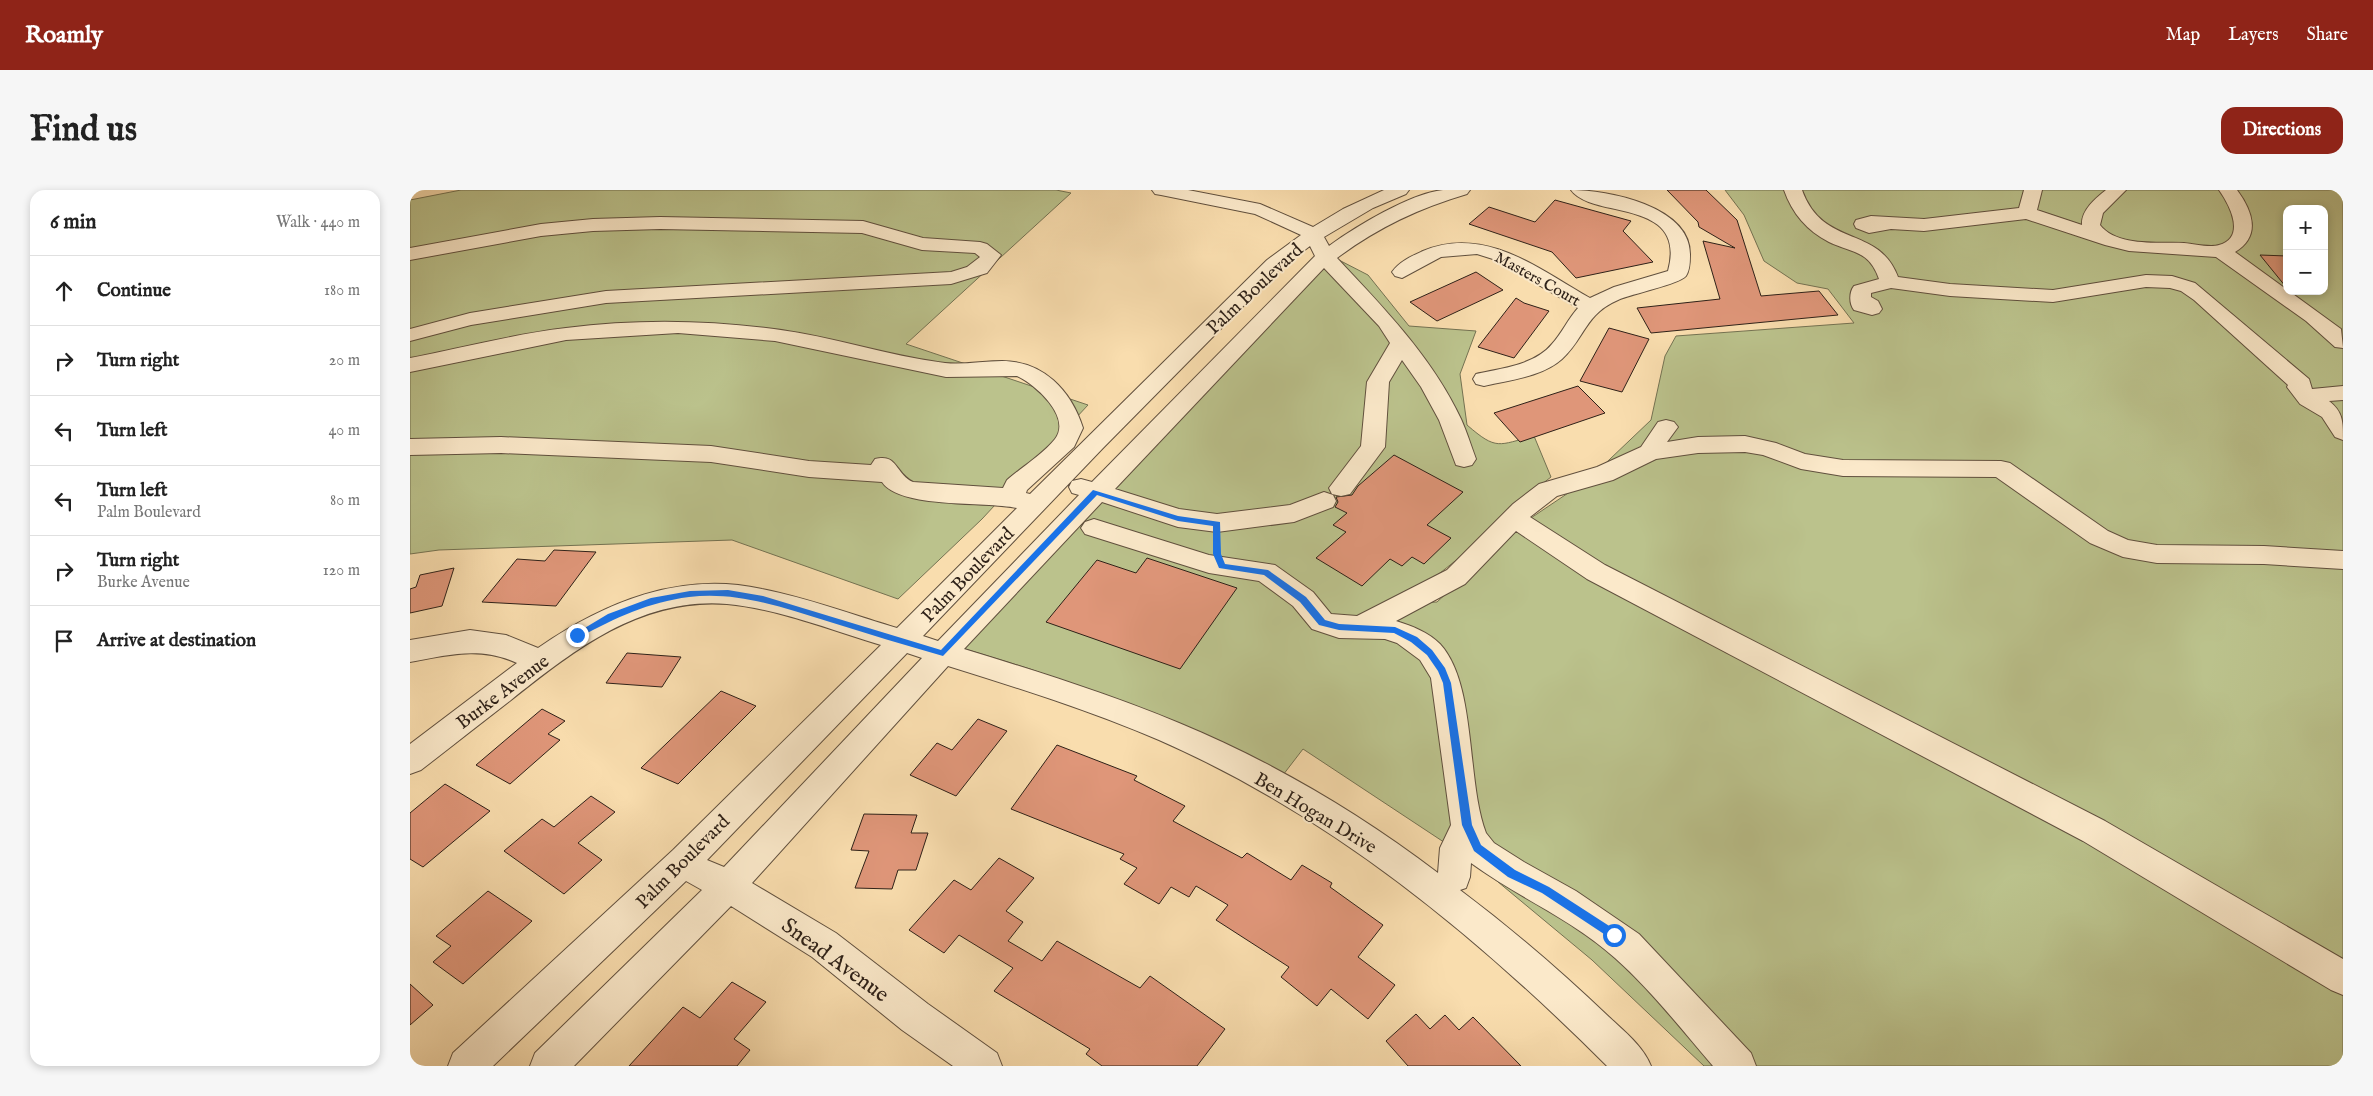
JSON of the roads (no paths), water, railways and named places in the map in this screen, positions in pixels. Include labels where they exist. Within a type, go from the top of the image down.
[{"type":"street","points":[[1161,190],[1260,210],[1319,246],[1386,322],[1432,386],[1450,420],[1464,459]]},
{"type":"street","name":"Palm Boulevard","points":[[548,1066],[728,886],[943,653],[1280,300],[1319,246],[1350,211],[1400,190]]},
{"type":"street","name":"Palm Boulevard","points":[[466,1066],[543,997],[682,863],[902,642],[1059,479],[1274,264],[1415,204],[1461,190]]},
{"type":"street","points":[[1484,379],[1530,367],[1555,354],[1590,307],[1616,293],[1657,282],[1677,274],[1681,262],[1682,248],[1675,232],[1666,223],[1630,206],[1587,195],[1580,190]]},
{"type":"street","points":[[1793,190],[1798,204],[1809,220],[1828,234],[1874,254],[1882,262],[1890,282]]},
{"type":"street","points":[[2027,213],[2033,190]]},
{"type":"street","points":[[2110,240],[2098,234],[2092,228],[2090,221],[2097,208],[2117,190]]},
{"type":"street","points":[[2221,252],[2235,244],[2242,233],[2245,222],[2240,208],[2228,190]]},
{"type":"street","points":[[1888,224],[1924,225],[2027,213],[2110,240],[2146,248],[2221,252],[2307,311],[2343,342]]},
{"type":"street","points":[[410,254],[541,230],[593,225],[668,223],[862,227],[880,230],[922,244],[980,248],[990,255],[989,260],[978,269],[951,278],[606,297],[470,319],[410,335]]},
{"type":"street","name":"Masters Court","points":[[1402,272],[1416,261],[1437,252],[1478,248],[1503,256],[1590,307]]},
{"type":"street","points":[[1862,300],[1860,295],[1865,288],[1890,282],[1950,290],[2047,296],[2084,292],[2153,280],[2172,282],[2188,288],[2278,362],[2287,373],[2301,384],[2298,387],[2299,390],[2330,412],[2343,432]]},
{"type":"street","points":[[410,366],[566,334],[678,327],[776,335],[946,370],[1004,368],[1021,370],[1035,376],[1053,391],[1066,412],[1071,428],[1066,442],[1016,486],[1014,493],[1020,500],[909,490],[901,488],[885,469],[809,469],[725,455],[514,445],[410,447]]},
{"type":"street","points":[[1059,479],[1178,518],[1217,524],[1294,514],[1332,494],[1373,446],[1378,382],[1401,343]]},
{"type":"street","points":[[2306,396],[2343,393]]},
{"type":"street","points":[[1651,452],[1656,440],[1666,427]]},
{"type":"street","points":[[1361,627],[1456,577],[1535,498],[1553,488],[1604,474],[1651,452],[1698,445],[1745,444],[1768,448],[1801,461],[1843,468],[2001,469],[2099,537],[2122,548],[2158,554],[2264,555],[2343,560]]},
{"type":"street","points":[[1217,524],[1217,554],[1222,566]]},
{"type":"street","points":[[1094,528],[1222,566],[1266,572],[1303,600],[1322,622],[1339,627],[1386,628],[1407,635],[1430,652],[1442,670],[1447,683],[1467,825],[1474,841],[1483,853],[1512,873],[1564,902],[1627,946],[1738,1066]]},
{"type":"street","points":[[1505,528],[1554,545],[1596,572],[1702,628],[1879,717],[2086,827],[2218,902],[2343,978]]},
{"type":"street","name":"Burke Avenue","points":[[410,761],[540,661],[577,635],[611,616],[651,601],[690,594],[728,593],[763,599],[943,653]]},
{"type":"street","points":[[410,651],[470,641],[506,646],[540,661]]},
{"type":"street","name":"Ben Hogan Drive","points":[[943,653],[1024,678],[1169,732],[1259,775],[1353,831],[1470,917],[1580,1012],[1632,1066]]},
{"type":"street","points":[[1454,877],[1456,848],[1467,825]]},
{"type":"street","name":"Snead Avenue","points":[[682,863],[728,886],[824,946],[915,1017],[984,1066]]}]
